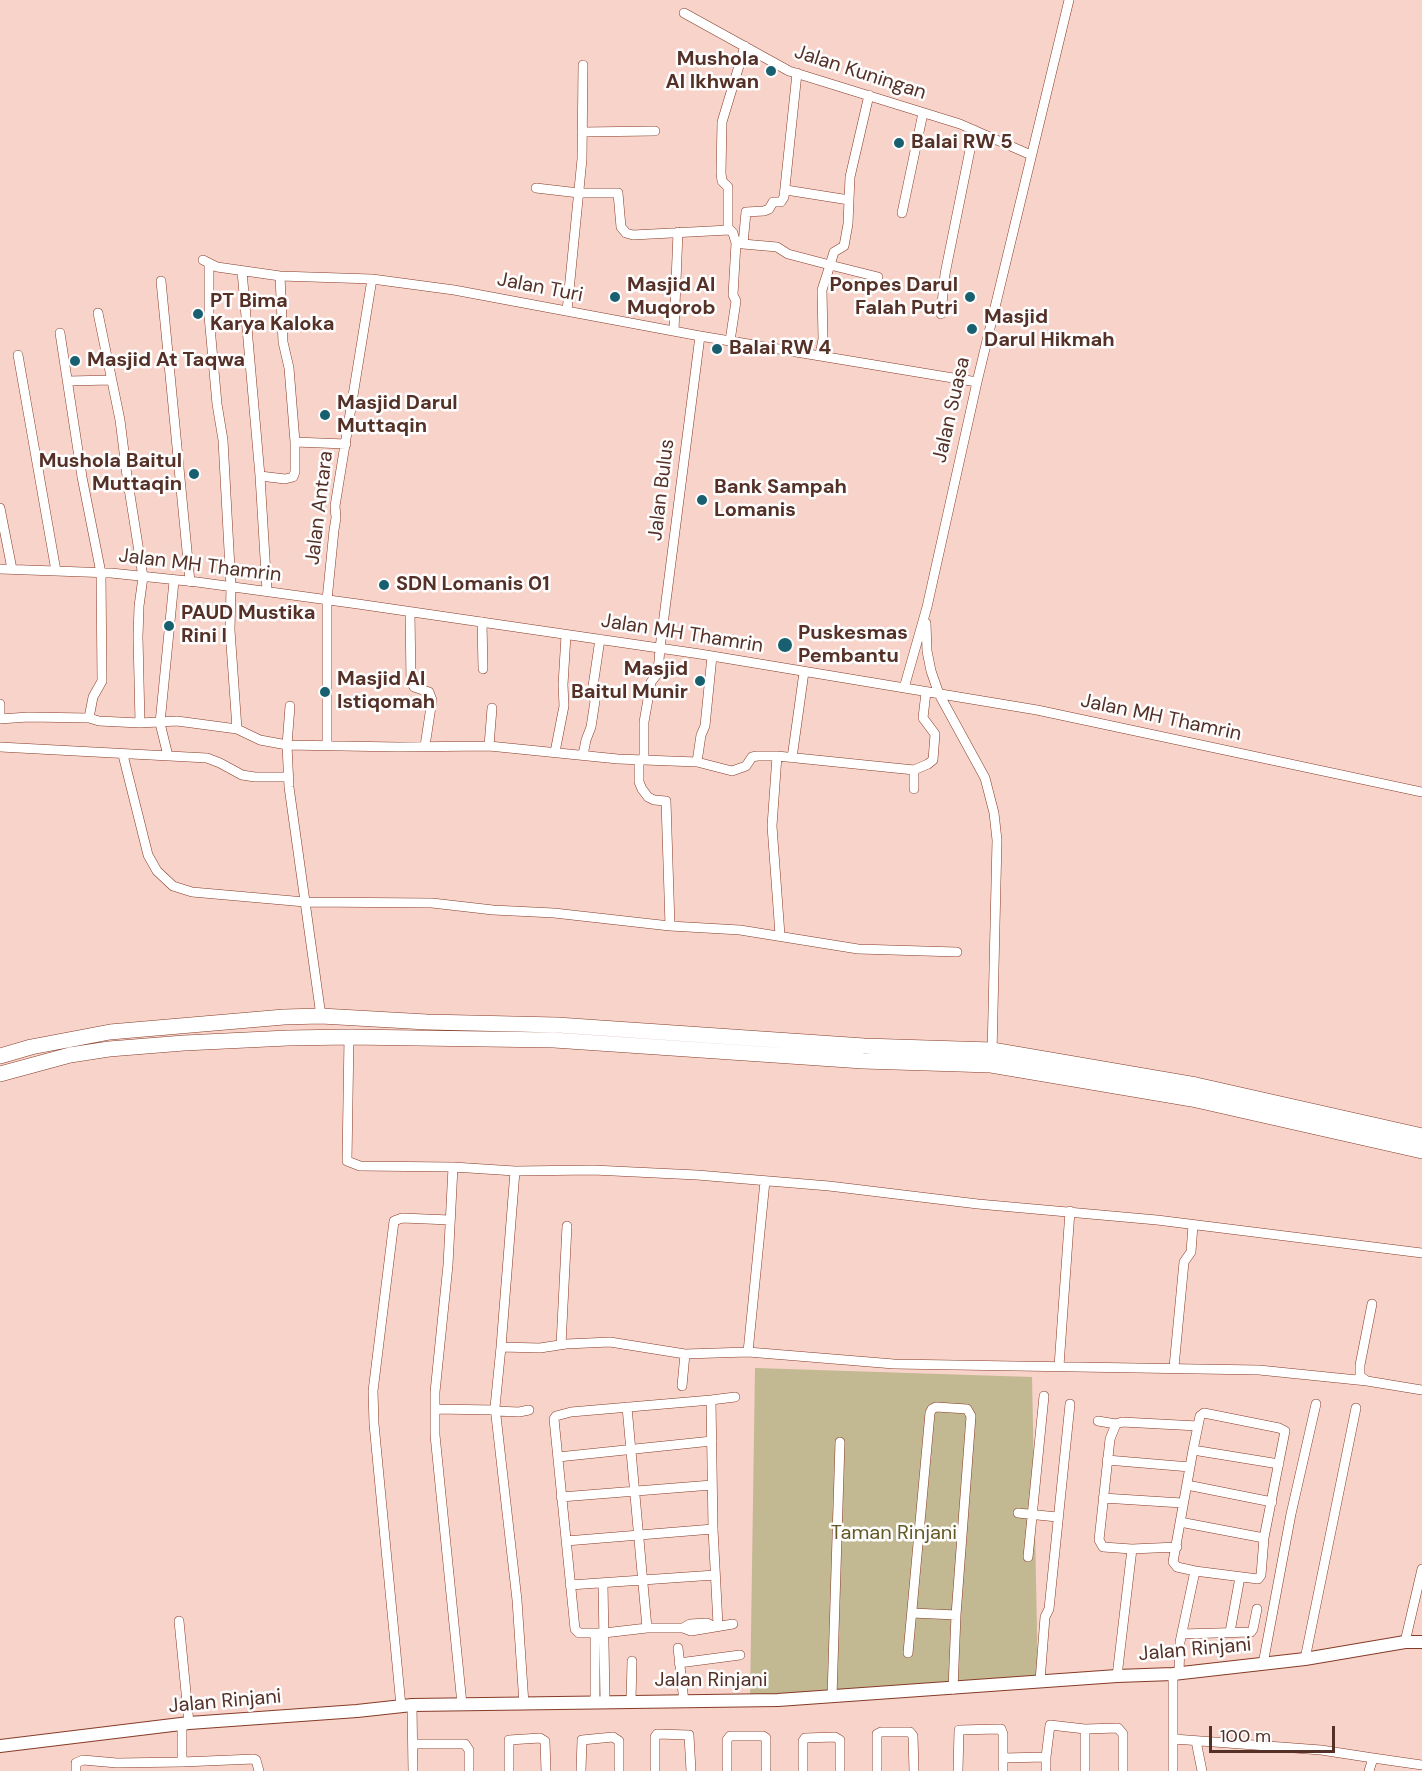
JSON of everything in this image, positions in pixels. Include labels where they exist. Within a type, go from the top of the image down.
[{"type":"highway","points":[[0,1056],[31,1047],[110,1032],[284,1017],[321,1016],[427,1022],[557,1025],[863,1061],[991,1058],[1196,1085],[1422,1136]]},
{"type":"highway","points":[[284,1017],[288,1038]]},
{"type":"highway","points":[[386,1019],[387,1037]]},
{"type":"highway","points":[[184,1026],[184,1043]]},
{"type":"highway","points":[[0,1074],[70,1055],[109,1049],[288,1038],[387,1037],[699,1042]]},
{"type":"highway","points":[[991,1058],[1192,1099],[1422,1151]]},
{"type":"street","name":"Jalan Suasa","points":[[904,688],[927,607],[976,382],[1069,0]]},
{"type":"street","name":"Jalan Kuningan","points":[[684,13],[789,71],[975,130],[1031,155]]},
{"type":"street","points":[[745,46],[722,122],[721,174],[722,181],[728,187],[729,230],[740,244],[777,247],[788,254],[878,277]]},
{"type":"street","points":[[567,311],[579,193],[583,65]]},
{"type":"street","points":[[730,341],[736,301],[733,296],[746,212],[769,209],[773,202],[783,201],[786,190],[797,73]]},
{"type":"street","points":[[820,355],[823,339],[822,290],[834,252],[844,246],[848,224],[850,177],[869,95]]},
{"type":"street","points":[[902,213],[923,112]]},
{"type":"street","points":[[941,314],[945,274],[975,130]]},
{"type":"street","points":[[582,132],[655,131]]},
{"type":"street","points":[[536,188],[579,193],[618,193],[621,227],[626,233],[633,235],[729,230]]},
{"type":"street","points":[[786,190],[849,200]]},
{"type":"street","points":[[674,331],[678,232]]},
{"type":"street","name":"Jalan Turi","points":[[231,587],[222,440],[208,316],[206,262],[217,267],[279,276],[372,279],[454,290],[700,336],[976,382]]},
{"type":"street","points":[[242,271],[260,476],[267,591]]},
{"type":"street","points":[[260,476],[285,479],[293,477],[295,472],[289,368],[283,342],[279,276]]},
{"type":"street","name":"Jalan Antara","points":[[327,745],[327,600],[336,518],[335,506],[372,279]]},
{"type":"street","points":[[161,281],[190,582]]},
{"type":"street","points":[[98,314],[120,420],[143,577],[139,606],[140,723]]},
{"type":"street","points":[[60,333],[82,477],[101,573],[102,681],[91,703],[89,718]]},
{"type":"street","name":"Jalan Bulus","points":[[670,926],[666,801],[648,797],[639,782],[644,722],[651,682],[658,673],[700,336]]},
{"type":"street","points":[[18,355],[56,571]]},
{"type":"street","points":[[68,381],[111,380]]},
{"type":"street","points":[[295,442],[346,444]]},
{"type":"street","points":[[0,508],[12,569]]},
{"type":"street","name":"Jalan MH Thamrin","points":[[0,569],[101,573],[267,591],[712,656],[1037,710],[1422,792]]},
{"type":"street","points":[[168,756],[160,723],[174,581]]},
{"type":"street","points":[[231,587],[230,630],[237,729]]},
{"type":"street","points":[[927,607],[927,651],[931,671],[939,694],[980,768],[990,793],[994,813],[997,840],[991,1058]]},
{"type":"street","points":[[410,612],[411,682],[414,687],[429,692],[432,700],[425,746]]},
{"type":"street","points":[[482,622],[483,669]]},
{"type":"street","points":[[555,752],[564,706],[566,635]]},
{"type":"street","points":[[583,755],[595,701],[592,693],[600,639]]},
{"type":"street","points":[[697,762],[701,735],[705,726],[712,656]]},
{"type":"street","points":[[792,758],[804,672]]},
{"type":"street","points":[[0,704],[0,719],[89,718],[99,721],[140,723],[177,721],[237,729],[260,740],[287,745],[489,746],[642,760],[697,762],[735,771],[746,766],[752,757],[777,756],[914,770],[933,760],[935,734],[923,715],[926,692]]},
{"type":"street","points":[[290,706],[287,745],[289,777],[321,1016]]},
{"type":"street","points":[[489,746],[492,708]]},
{"type":"street","points":[[0,747],[207,758],[242,776],[289,777]]},
{"type":"street","points":[[123,755],[146,852],[157,872],[173,886],[200,893],[305,902],[432,903],[780,935],[858,949],[957,952]]},
{"type":"street","points":[[777,756],[772,826],[780,935]]},
{"type":"street","points":[[914,770],[914,789]]},
{"type":"street","points":[[349,1037],[347,1161],[360,1166],[650,1172],[830,1186],[978,1204],[1070,1211],[1422,1253]]},
{"type":"street","points":[[453,1167],[435,1435],[462,1704]]},
{"type":"street","points":[[515,1171],[495,1411],[517,1600],[524,1704]]},
{"type":"street","points":[[748,1352],[765,1181]]},
{"type":"street","points":[[1059,1366],[1070,1211]]},
{"type":"street","points":[[413,1771],[413,1744],[375,1434],[373,1391],[394,1221],[402,1218],[450,1220]]},
{"type":"street","points":[[1174,1367],[1184,1262],[1191,1252],[1193,1225]]},
{"type":"street","points":[[561,1345],[567,1226]]},
{"type":"street","points":[[1366,1381],[1360,1376],[1360,1365],[1371,1304]]},
{"type":"street","points":[[501,1347],[540,1348],[610,1342],[685,1354],[748,1352],[894,1364],[1259,1370],[1366,1381],[1422,1390]]},
{"type":"street","points":[[682,1386],[685,1354]]},
{"type":"street","points":[[1028,1557],[1044,1396]]},
{"type":"street","points":[[733,1624],[716,1626],[707,1623],[690,1624],[683,1628],[647,1628],[600,1633],[579,1633],[575,1629],[554,1419],[556,1416],[571,1412],[735,1397]]},
{"type":"street","points":[[711,1400],[716,1626]]},
{"type":"street","points":[[1043,1681],[1045,1617],[1048,1613],[1070,1404]]},
{"type":"street","points":[[1263,1664],[1287,1535],[1316,1404]]},
{"type":"street","points":[[627,1407],[647,1628]]},
{"type":"street","points":[[908,1653],[930,1413],[936,1407],[967,1408],[971,1416],[956,1615],[953,1689]]},
{"type":"street","points":[[1305,1659],[1356,1408]]},
{"type":"street","points":[[435,1409],[519,1412],[529,1410]]},
{"type":"street","points":[[1204,1413],[1283,1428],[1285,1435],[1264,1538],[1260,1578],[1195,1571],[1177,1567],[1173,1562],[1193,1450],[1200,1416],[1204,1413]]},
{"type":"street","points":[[1098,1421],[1116,1424],[1122,1422],[1198,1426]]},
{"type":"street","points":[[1116,1424],[1110,1439],[1107,1460],[1100,1544],[1108,1548],[1132,1549],[1177,1546]]},
{"type":"street","points":[[558,1457],[712,1441]]},
{"type":"street","points":[[832,1697],[840,1442]]},
{"type":"street","points":[[1193,1450],[1279,1464]]},
{"type":"street","points":[[1107,1460],[1190,1467]]},
{"type":"street","points":[[561,1497],[712,1485]]},
{"type":"street","points":[[1187,1485],[1272,1502]]},
{"type":"street","points":[[1103,1498],[1182,1503]]},
{"type":"street","points":[[1018,1513],[1057,1517]]},
{"type":"street","points":[[1180,1522],[1264,1538]]},
{"type":"street","points":[[566,1540],[713,1529]]},
{"type":"street","points":[[1117,1676],[1132,1549]]},
{"type":"street","points":[[1405,1642],[1422,1569]]},
{"type":"street","points":[[1173,1771],[1179,1642],[1195,1571]]},
{"type":"street","points":[[570,1586],[715,1575]]},
{"type":"street","points":[[1230,1632],[1240,1577]]},
{"type":"street","points":[[600,1701],[603,1583]]},
{"type":"street","points":[[1182,1635],[1252,1632],[1257,1609]]},
{"type":"street","points":[[912,1613],[956,1615]]},
{"type":"street","points":[[179,1621],[186,1723],[179,1765]]},
{"type":"street","name":"Jalan Rinjani","points":[[0,1746],[186,1723],[357,1711],[407,1705],[600,1701],[768,1701],[1179,1673],[1305,1659],[1405,1642],[1422,1642]]},
{"type":"street","points":[[678,1648],[684,1701]]},
{"type":"street","points":[[679,1663],[740,1655]]},
{"type":"street","points":[[631,1701],[632,1661]]},
{"type":"street","points":[[1046,1771],[1050,1725],[1085,1729],[1121,1729],[1124,1771]]},
{"type":"street","points":[[958,1771],[958,1733],[960,1729],[1001,1729],[1003,1771]]},
{"type":"street","points":[[1085,1729],[1085,1771]]},
{"type":"street","points":[[877,1771],[878,1734],[881,1732],[910,1732],[913,1736],[914,1771]]},
{"type":"street","points":[[655,1771],[655,1737],[657,1734],[689,1735],[691,1771]]},
{"type":"street","points":[[727,1771],[727,1740],[730,1736],[765,1736],[766,1771]]},
{"type":"street","points":[[581,1771],[582,1740],[613,1737],[619,1741],[619,1771]]},
{"type":"street","points":[[803,1771],[804,1739],[807,1737],[837,1737],[840,1740],[840,1771]]},
{"type":"street","points":[[509,1771],[510,1740],[540,1738],[545,1741],[546,1771]]},
{"type":"street","points":[[1174,1739],[1320,1750],[1422,1765]]},
{"type":"street","points":[[1196,1741],[1202,1771]]},
{"type":"street","points":[[413,1744],[465,1744],[469,1750],[469,1771]]},
{"type":"street","points":[[1003,1758],[1046,1757]]},
{"type":"street","points":[[1369,1771],[1373,1758]]},
{"type":"street","points":[[76,1771],[76,1763],[83,1760],[117,1767],[162,1767],[254,1759],[259,1771]]},
{"type":"street","points":[[223,1760],[223,1771]]},
{"type":"green space","name":"Taman Rinjani","points":[[755,1368],[1032,1377],[1038,1681],[750,1701]]},
{"type":"place","name":"Mushola Al Ikhwan","points":[[771,71]]},
{"type":"place","name":"Balai RW 5","points":[[899,143]]},
{"type":"place","name":"Masjid Al Muqorob","points":[[615,297]]},
{"type":"place","name":"Ponpes Darul Falah Putri","points":[[970,297]]},
{"type":"place","name":"PT Bima Karya Kaloka","points":[[198,314]]},
{"type":"place","name":"Masjid Darul Hikmah","points":[[972,329]]},
{"type":"place","name":"Balai RW 4","points":[[717,349]]},
{"type":"place","name":"Masjid At Taqwa","points":[[75,361]]},
{"type":"place","name":"Masjid Darul Muttaqin","points":[[325,415]]},
{"type":"place","name":"Mushola Baitul Muttaqin","points":[[194,474]]},
{"type":"place","name":"Bank Sampah Lomanis","points":[[702,500]]},
{"type":"place","name":"SDN Lomanis 01","points":[[384,585]]},
{"type":"place","name":"PAUD Mustika Rini I","points":[[169,626]]},
{"type":"place","name":"Puskesmas Pembantu","points":[[785,645]]},
{"type":"place","name":"Masjid Baitul Munir","points":[[700,681]]},
{"type":"place","name":"Masjid Al Istiqomah","points":[[325,692]]}]
